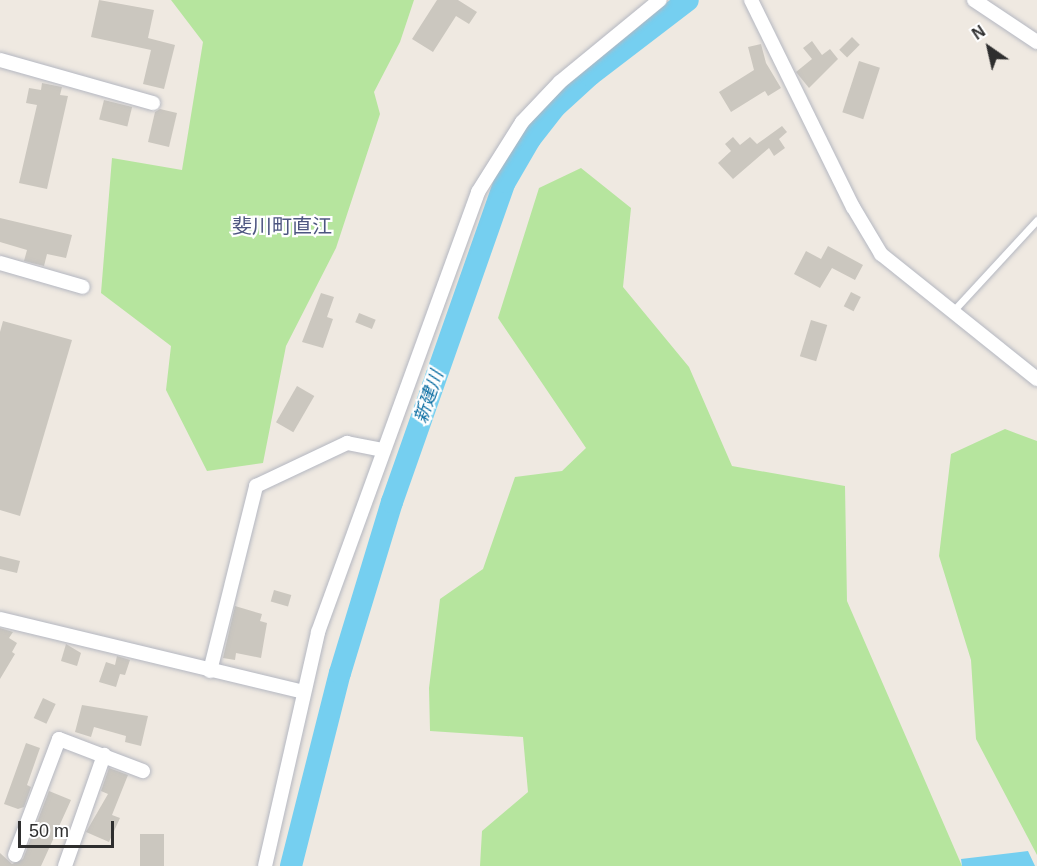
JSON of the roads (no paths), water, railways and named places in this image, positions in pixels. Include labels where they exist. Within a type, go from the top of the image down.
[{"type":"street","points":[[265,866],[318,632],[460,232],[497,157],[560,82],[660,0]]},
{"type":"street","points":[[751,0],[853,207],[881,254],[1037,379]]},
{"type":"street","points":[[974,0],[1037,42]]},
{"type":"street","points":[[0,60],[153,103]]},
{"type":"street","points":[[0,263],[83,286]]},
{"type":"street","points":[[210,671],[256,486],[347,443],[383,450]]},
{"type":"street","points":[[0,619],[303,692]]},
{"type":"street","points":[[15,855],[58,739],[143,771]]},
{"type":"street","points":[[65,866],[104,755]]},
{"type":"lane","points":[[953,311],[1037,220]]},
{"type":"water","points":[[1028,851],[1035,866],[962,866],[961,859]]},
{"type":"waterway","name":"新建川","points":[[291,866],[340,673],[392,502],[505,182],[530,139],[554,108],[590,75],[688,0]]},
{"type":"district","name":"斐川町直江","points":[[282,226]]}]
